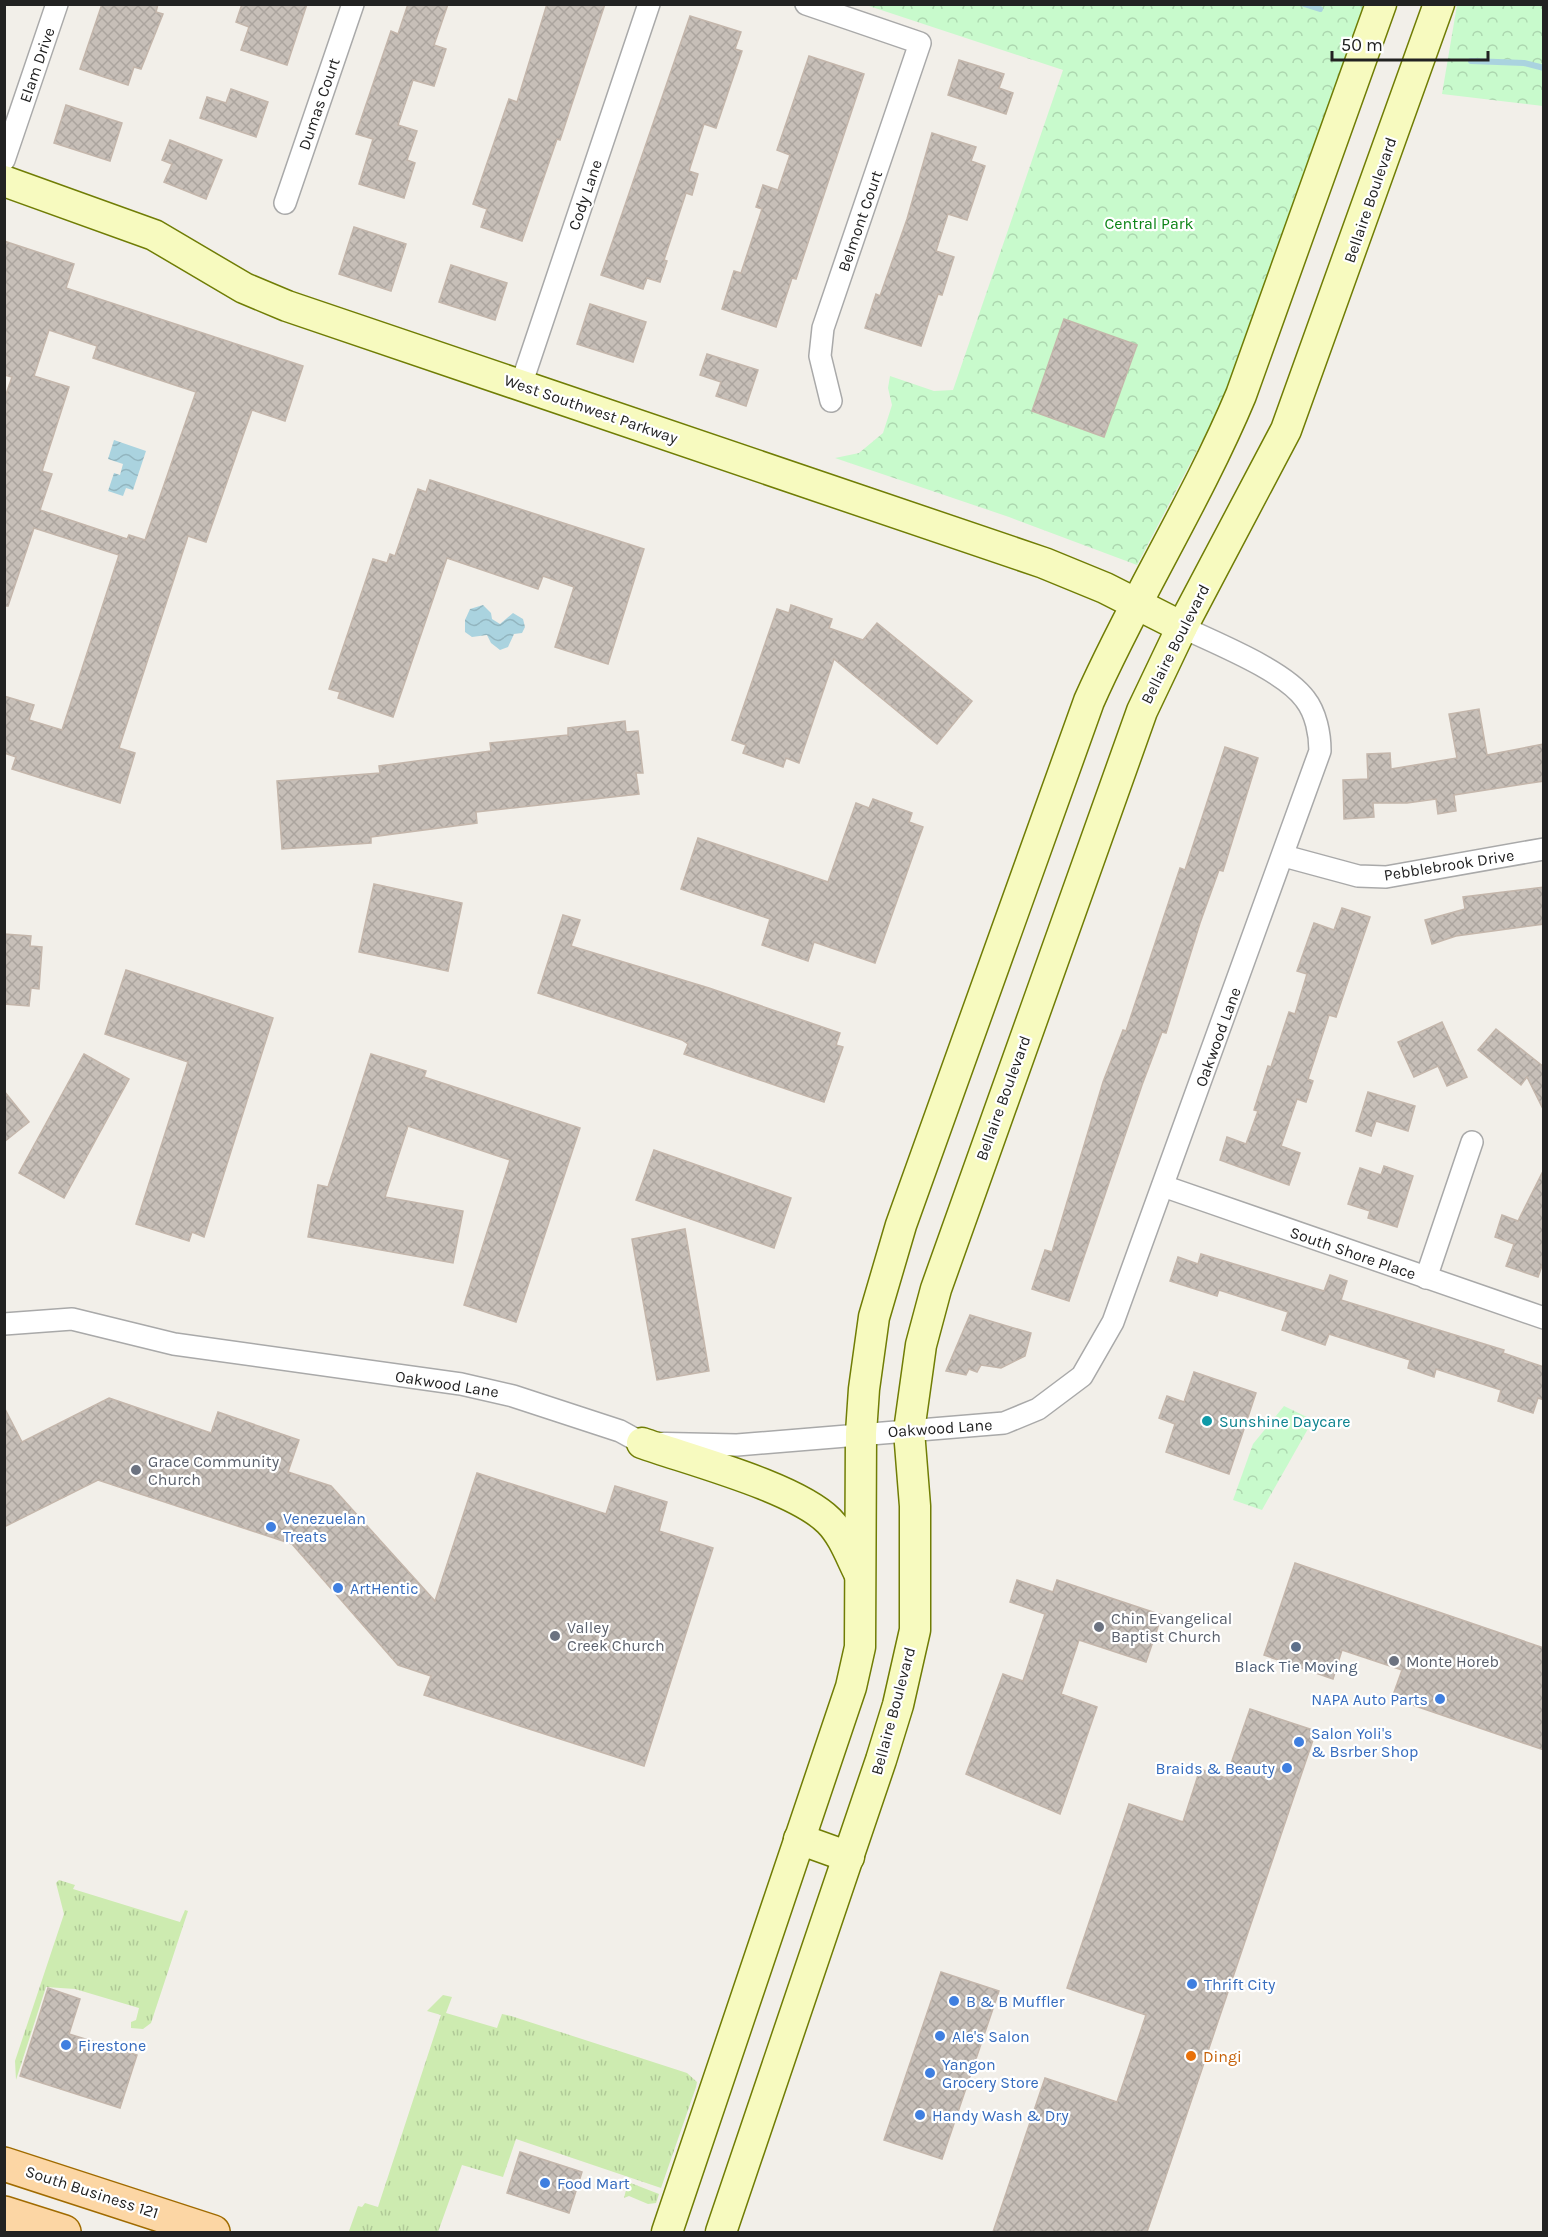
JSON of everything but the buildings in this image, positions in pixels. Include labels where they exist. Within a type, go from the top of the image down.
[{"type":"main road","points":[[667,2232],[851,1687],[860,1647],[861,1433],[864,1389],[874,1317],[901,1225],[1072,745],[1103,670],[1214,456],[1241,395],[1381,4]]},
{"type":"main road","name":"Bellaire Boulevard","points":[[721,2232],[849,1857],[898,1705],[915,1630],[915,1506],[909,1431],[921,1345],[943,1266],[1138,720],[1182,627],[1286,430],[1439,4]]},
{"type":"main road","name":"West Southwest Parkway","points":[[4,181],[144,230],[178,247],[244,288],[276,302],[1034,559],[1182,627]]},
{"type":"main road","points":[[642,1443],[787,1495],[814,1508],[840,1534],[862,1580]]},
{"type":"main road","points":[[799,1839],[849,1857]]},
{"type":"main road","points":[[12,2166],[4,2213],[64,2232]]},
{"type":"main road","name":"South Business 121","points":[[12,2166],[213,2232]]},
{"type":"street","name":"Elam Drive","points":[[4,160],[57,4]]},
{"type":"street","name":"Dumas Court","points":[[285,203],[353,4]]},
{"type":"street","name":"Cody Lane","points":[[520,386],[649,4]]},
{"type":"street","name":"Belmont Court","points":[[806,4],[920,43],[823,328],[820,357],[831,401]]},
{"type":"street","name":"Oakwood Lane","points":[[4,1324],[72,1319],[174,1344],[461,1384],[513,1396],[620,1431],[642,1443],[737,1445],[861,1433],[1004,1424],[1038,1409],[1082,1376],[1113,1322],[1284,856],[1320,751],[1320,733],[1306,699],[1266,669],[1182,627]]},
{"type":"street","name":"Pebblebrook Drive","points":[[1284,856],[1358,876],[1386,877],[1544,849]]},
{"type":"street","points":[[1426,1278],[1472,1142]]},
{"type":"street","name":"South Shore Place","points":[[1163,1186],[1544,1318]]},
{"type":"green space","name":"Central Park","points":[[866,5],[1364,5],[1234,380],[1137,565],[1009,517],[835,458],[859,453],[883,433],[892,405],[888,388],[890,376],[934,391],[953,390],[1063,70]]},
{"type":"green space","points":[[1457,5],[1543,5],[1543,106],[1442,94]]},
{"type":"green space","points":[[1284,1406],[1313,1420],[1262,1510],[1233,1500],[1253,1444]]},
{"type":"green space","points":[[59,1880],[75,1885],[73,1889],[180,1922],[185,1910],[188,1911],[151,2023],[143,2029],[131,2028],[131,2022],[136,2020],[139,2008],[75,1989],[46,1987],[16,2080],[15,2061],[64,1914],[56,1883]]},
{"type":"green space","points":[[443,1995],[452,1997],[446,2013],[497,2028],[502,2014],[511,2016],[687,2073],[697,2082],[696,2087],[661,2188],[516,2139],[503,2177],[462,2165],[438,2232],[349,2231],[358,2206],[362,2207],[365,2203],[378,2207],[441,2015],[427,2011]]},
{"type":"green space","points":[[628,2182],[659,2194],[656,2203],[648,2204],[629,2196],[624,2198]]},
{"type":"water","points":[[114,440],[146,451],[133,490],[126,488],[123,496],[108,491],[114,473],[120,475],[123,464],[108,459]]},
{"type":"water","points":[[483,605],[491,613],[492,619],[500,624],[513,613],[523,619],[525,627],[522,633],[514,634],[508,647],[500,650],[491,643],[487,635],[472,637],[465,632],[465,620],[470,609]]},
{"type":"waterway","points":[[1304,4],[1320,9]]},
{"type":"waterway","points":[[1471,61],[1524,63],[1544,68]]},
{"type":"place","name":"Sunshine Daycare","points":[[1207,1421]]},
{"type":"place","name":"Grace Community Church","points":[[136,1470]]},
{"type":"place","name":"Venezuelan Treats","points":[[271,1527]]},
{"type":"place","name":"ArtHentic","points":[[338,1588]]},
{"type":"place","name":"Chin Evangelical Baptist Church","points":[[1099,1627]]},
{"type":"place","name":"Valley Creek Church","points":[[555,1636]]},
{"type":"place","name":"Black Tie Moving","points":[[1296,1647]]},
{"type":"place","name":"Monte Horeb","points":[[1394,1661]]},
{"type":"place","name":"NAPA Auto Parts","points":[[1440,1699]]},
{"type":"place","name":"Salon Yoli's & Bsrber Shop","points":[[1299,1742]]},
{"type":"place","name":"Braids & Beauty","points":[[1287,1768]]},
{"type":"place","name":"Thrift City","points":[[1192,1984]]},
{"type":"place","name":"B & B Muffler","points":[[954,2001]]},
{"type":"place","name":"Ale's Salon","points":[[940,2036]]},
{"type":"place","name":"Firestone","points":[[66,2045]]},
{"type":"place","name":"Dingi","points":[[1191,2056]]},
{"type":"place","name":"Yangon Grocery Store","points":[[930,2073]]},
{"type":"place","name":"Handy Wash & Dry","points":[[920,2115]]},
{"type":"place","name":"Food Mart","points":[[545,2183]]}]
